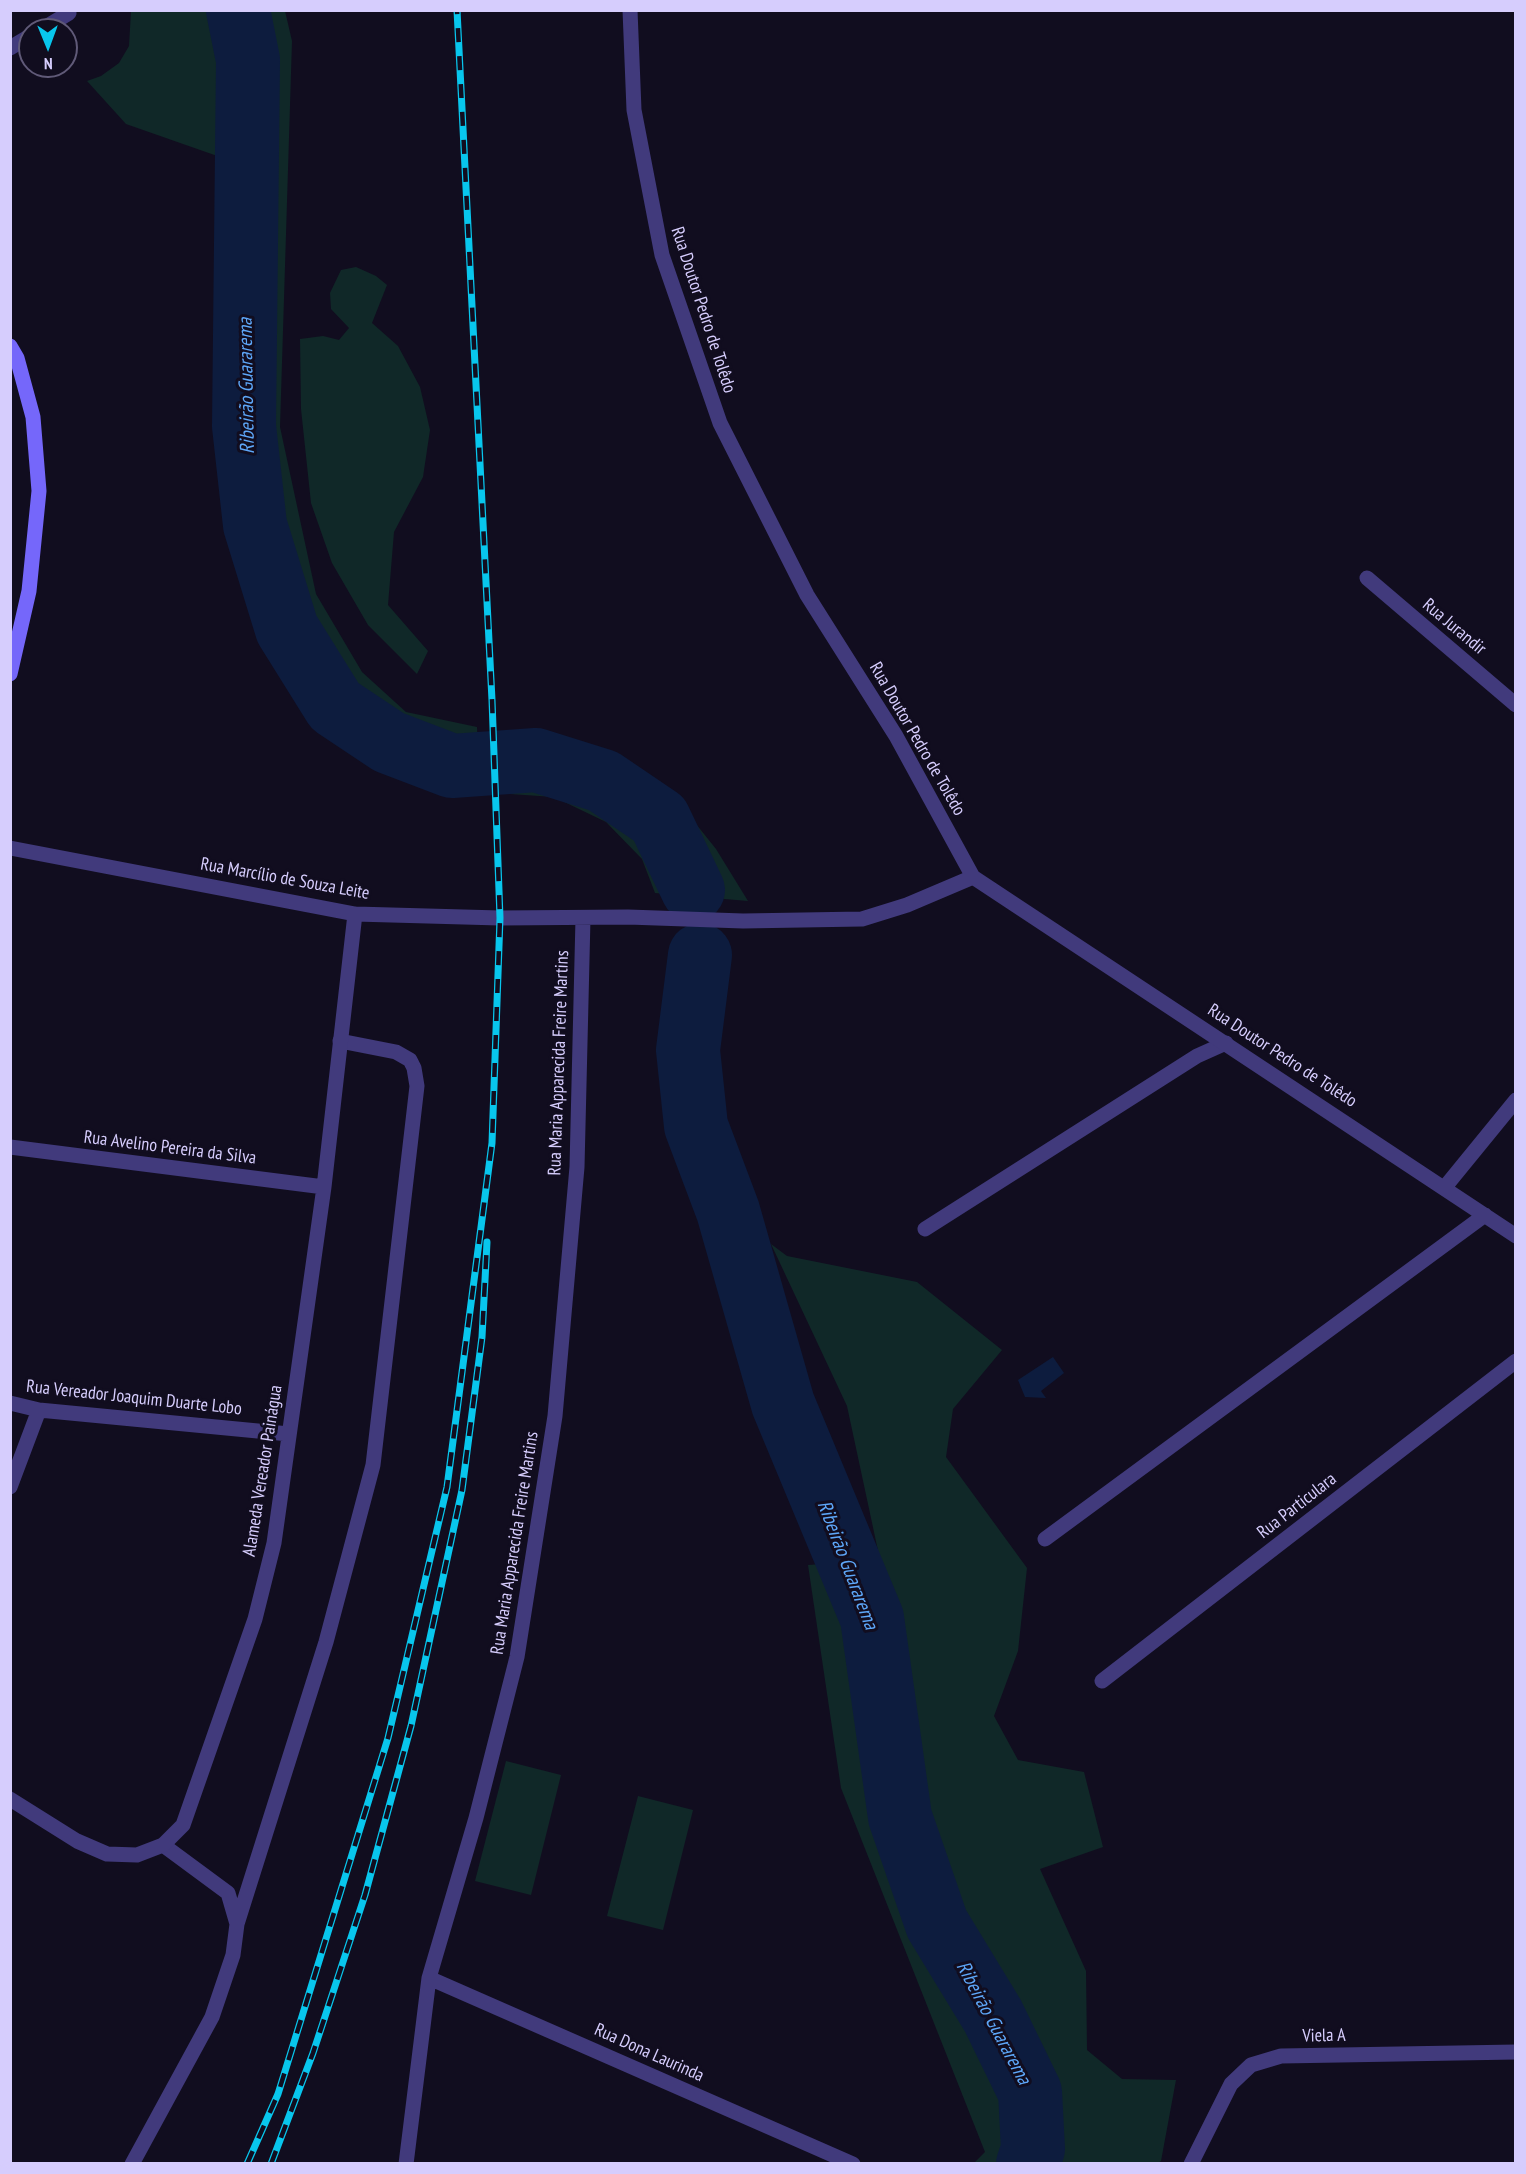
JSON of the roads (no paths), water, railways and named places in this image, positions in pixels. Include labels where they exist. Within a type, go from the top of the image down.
[{"type":"street","name":"Rua Doutor Pedro de Tolêdo","points":[[630,10],[634,110],[662,255],[720,423],[807,595],[896,736],[974,877],[1445,1187],[1515,1236]]},
{"type":"street","points":[[61,18],[69,13]]},
{"type":"street","points":[[10,346],[17,358],[33,417],[39,491],[29,591],[10,674]]},
{"type":"street","name":"Rua Jurandir","points":[[1367,578],[1515,705]]},
{"type":"street","name":"Rua Marcílio de Souza Leite","points":[[10,848],[355,914],[628,917],[743,921],[862,919],[907,905],[974,877]]},
{"type":"street","name":"Alameda Vereador Painágua","points":[[10,1799],[77,1841],[107,1854],[137,1855],[163,1845],[183,1825],[255,1618],[274,1543],[324,1187],[355,914]]},
{"type":"street","name":"Rua Maria Apparecida Freire Martins","points":[[406,2163],[429,1978],[476,1818],[517,1657],[555,1416],[577,1167],[583,918]]},
{"type":"street","points":[[132,2163],[212,2017],[233,1955],[237,1924],[326,1642],[375,1453],[417,1086],[410,1060],[396,1052],[340,1041]]},
{"type":"street","points":[[925,1229],[1197,1056],[1226,1043]]},
{"type":"street","points":[[1445,1187],[1515,1100]]},
{"type":"street","name":"Rua Avelino Pereira da Silva","points":[[10,1147],[324,1187]]},
{"type":"street","points":[[1045,1539],[1485,1215]]},
{"type":"street","name":"Rua Particulara","points":[[1102,1681],[1515,1361]]},
{"type":"street","name":"Rua Vereador Joaquim Duarte Lobo","points":[[10,1403],[39,1410],[290,1434]]},
{"type":"street","points":[[10,1487],[39,1410]]},
{"type":"street","points":[[163,1845],[228,1893],[237,1924]]},
{"type":"street","name":"Rua Dona Laurinda","points":[[429,1978],[852,2163]]},
{"type":"street","name":"Viela A","points":[[1191,2163],[1231,2084],[1251,2065],[1281,2056],[1515,2052]]},
{"type":"water","points":[[1053,1357],[1064,1373],[1041,1391],[1046,1398],[1025,1397],[1018,1380]]},
{"type":"waterway","name":"Ribeirão Guararema","points":[[238,10],[248,60],[244,426],[255,525],[287,629],[335,706],[389,742],[452,766],[536,760],[603,781],[659,819],[693,890]]},
{"type":"waterway","name":"Ribeirão Guararema","points":[[700,955],[688,1050],[696,1126],[728,1211],[783,1404],[872,1618],[900,1817],[937,1924],[993,2016],[1030,2092],[1033,2149],[1028,2164]]},
{"type":"railway","points":[[247,2164],[278,2094],[388,1738],[447,1487],[492,1143],[500,918],[492,700],[457,10]]},
{"type":"railway","points":[[271,2164],[313,2053],[365,1895],[411,1726],[462,1490],[482,1337],[487,1242]]}]
